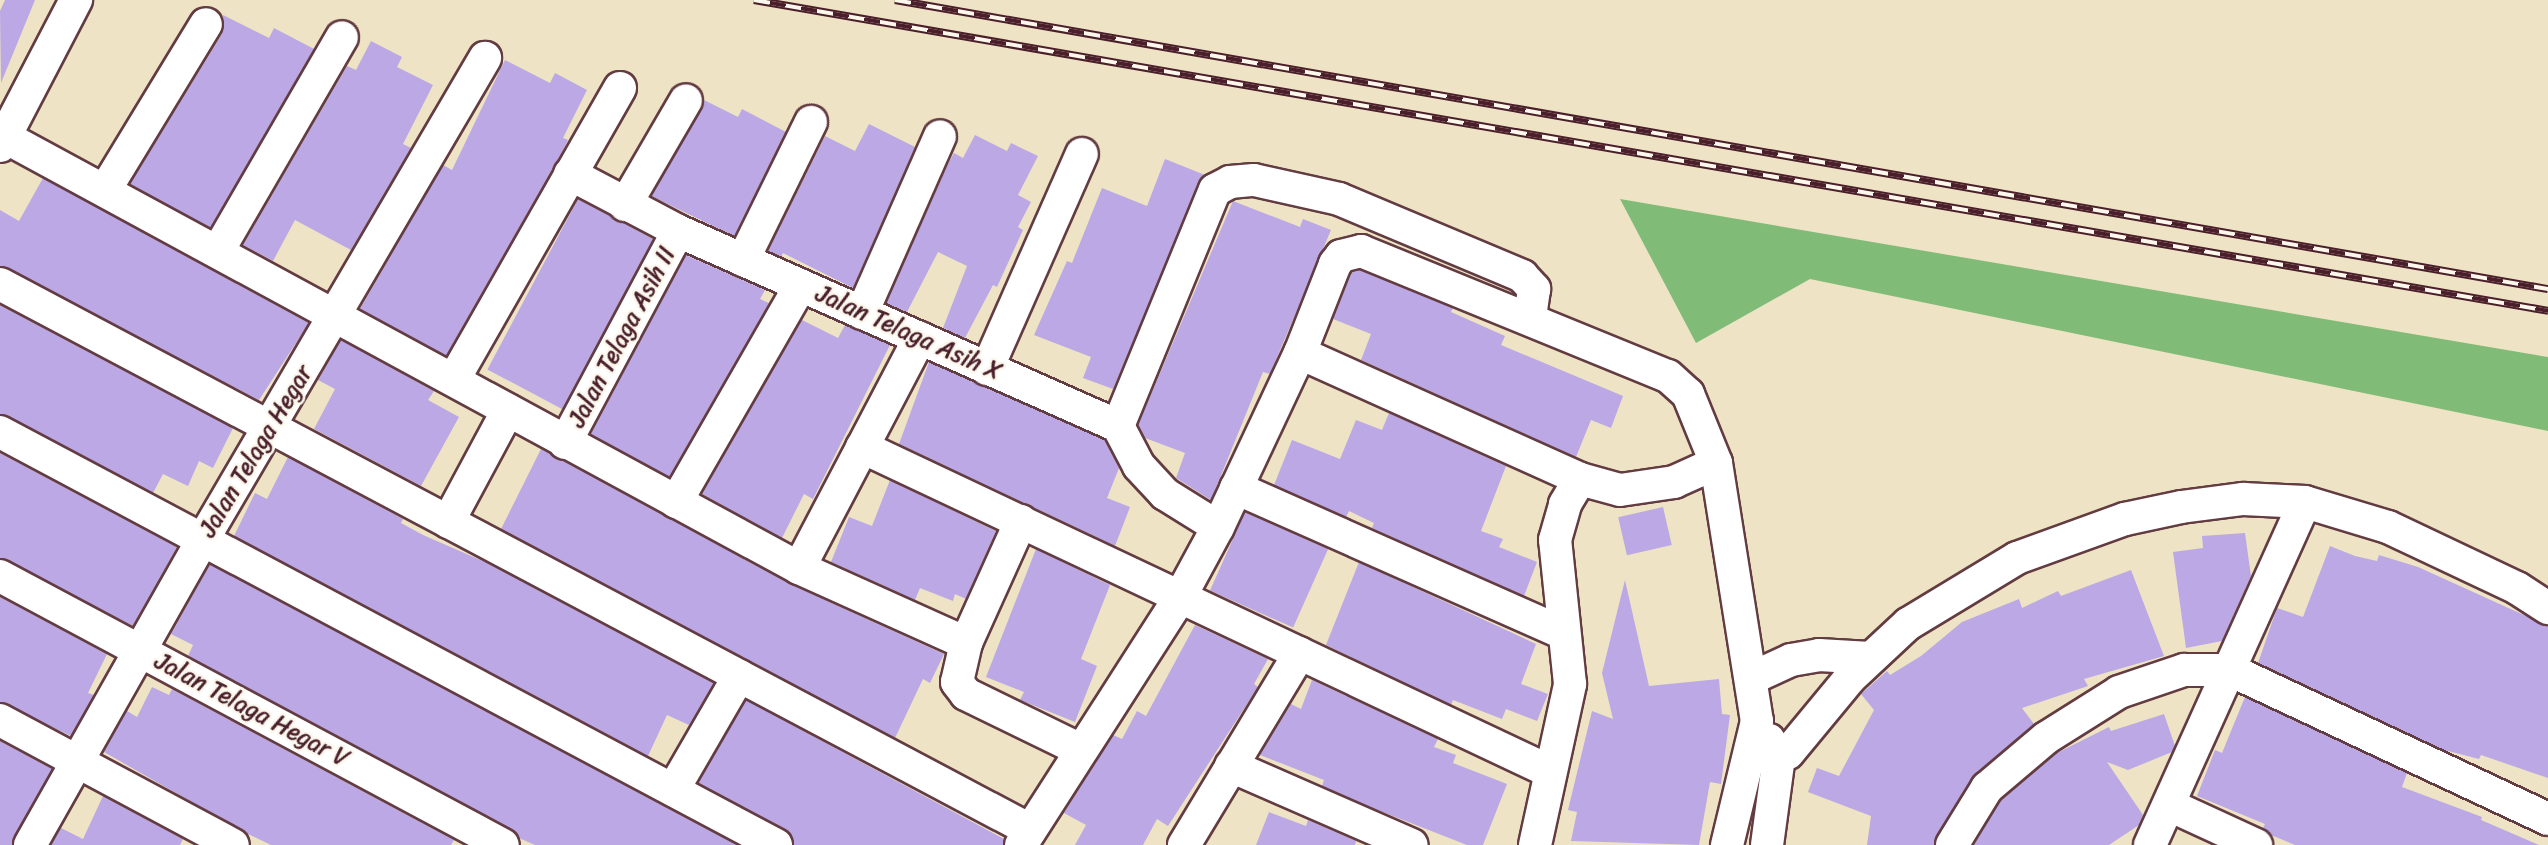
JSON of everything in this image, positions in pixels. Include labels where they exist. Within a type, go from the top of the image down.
[{"type":"street","points":[[76,0],[2,142],[105,190],[337,314],[565,443],[799,568],[966,643]]},
{"type":"street","points":[[105,190],[205,24]]},
{"type":"street","points":[[218,251],[342,37]]},
{"type":"street","name":"Jalan Telaga Hegar","points":[[30,845],[202,541],[485,58]]},
{"type":"street","points":[[454,379],[620,88]]},
{"type":"street","points":[[625,205],[686,100]]},
{"type":"street","points":[[743,260],[811,122]]},
{"type":"street","points":[[862,313],[940,136]]},
{"type":"street","points":[[988,369],[1082,154]]},
{"type":"street","name":"Jalan Telaga Asih X","points":[[570,174],[678,231],[1118,426]]},
{"type":"street","points":[[1218,527],[1165,494],[1139,466],[1118,426],[1215,190],[1230,182],[1254,180],[1339,199],[1522,276],[1534,289],[1530,318]]},
{"type":"street","name":"Jalan Telaga Asih II","points":[[565,443],[678,231]]},
{"type":"street","points":[[0,284],[739,676],[1026,838],[1180,597],[1218,527],[1300,353],[1335,264],[1352,251],[1373,252],[1668,376],[1688,394],[1701,418],[1716,463],[1757,721],[1765,755],[1767,845]]},
{"type":"street","points":[[676,502],[801,285]]},
{"type":"street","points":[[799,568],[920,338]]},
{"type":"street","points":[[1300,353],[1580,479],[1620,490],[1674,482],[1716,463]]},
{"type":"street","points":[[448,522],[508,410]]},
{"type":"street","points":[[0,432],[776,845]]},
{"type":"street","points":[[862,447],[1549,771]]},
{"type":"street","points":[[1535,845],[1570,684],[1555,540],[1566,504],[1580,479]]},
{"type":"street","points":[[1236,488],[1563,633]]},
{"type":"street","points":[[1727,845],[1765,755],[1802,738],[1870,658],[1908,624],[2017,558],[2065,538],[2181,507],[2243,499],[2305,502],[2388,527],[2517,588],[2548,608]]},
{"type":"street","points":[[2150,845],[2305,502]]},
{"type":"street","points":[[1021,520],[966,643],[957,672],[966,694],[1081,750]]},
{"type":"street","name":"Jalan Telaga Hegar V","points":[[0,576],[503,845]]},
{"type":"street","points":[[1184,845],[1300,653]]},
{"type":"street","points":[[1752,678],[1791,660],[1819,655],[1870,658]]},
{"type":"street","points":[[1952,845],[1987,788],[2046,738],[2119,692],[2184,670],[2230,670],[2548,819]]},
{"type":"street","points":[[673,790],[739,676]]},
{"type":"street","points":[[0,720],[233,845]]},
{"type":"street","points":[[1231,766],[1412,845]]},
{"type":"street","points":[[2169,805],[2244,843]]},
{"type":"green space","points":[[1620,199],[2548,357],[2548,431],[1810,279],[1696,343]]},
{"type":"building","points":[[5,0],[35,0],[1,83],[0,11]]},
{"type":"building","points":[[223,15],[269,38],[274,28],[314,49],[210,228],[130,184],[222,34]]},
{"type":"building","points":[[371,41],[402,57],[397,67],[433,85],[403,144],[411,148],[351,250],[295,220],[273,261],[243,245],[347,66],[356,70]]},
{"type":"building","points":[[505,60],[550,83],[555,73],[587,90],[563,138],[568,140],[560,156],[446,356],[360,309],[443,165],[452,170]]},
{"type":"building","points":[[704,100],[738,117],[742,109],[786,132],[734,236],[651,196]]},
{"type":"building","points":[[869,124],[915,147],[853,288],[783,253],[781,257],[768,251],[825,136],[855,151]]},
{"type":"building","points":[[975,135],[1007,151],[1011,143],[1038,156],[1018,195],[1031,202],[1018,227],[1023,230],[997,287],[993,285],[965,338],[943,328],[967,266],[938,252],[907,312],[886,303],[948,164],[954,153],[963,158]]},
{"type":"building","points":[[1165,159],[1205,175],[1113,389],[1083,378],[1091,357],[1034,335],[1067,261],[1072,263],[1102,188],[1147,206]]},
{"type":"building","points":[[43,178],[309,323],[259,400],[0,266],[0,210],[19,221]]},
{"type":"building","points":[[578,199],[653,239],[562,409],[487,369]]},
{"type":"building","points":[[1233,201],[1300,227],[1303,219],[1331,230],[1270,374],[1263,372],[1211,500],[1176,478],[1185,453],[1145,438],[1138,425]]},
{"type":"building","points":[[686,255],[765,290],[760,299],[769,303],[669,477],[591,434]]},
{"type":"building","points":[[1360,270],[1453,308],[1451,312],[1505,336],[1501,345],[1623,396],[1611,428],[1591,420],[1576,457],[1361,360],[1371,334],[1333,319],[1351,273]]},
{"type":"building","points":[[0,305],[233,428],[213,468],[199,461],[188,486],[163,474],[153,493],[0,414]]},
{"type":"building","points":[[802,320],[838,338],[845,325],[890,345],[813,499],[804,494],[782,538],[702,494]]},
{"type":"building","points":[[341,340],[434,391],[428,400],[459,417],[421,486],[314,429],[335,389],[318,380]]},
{"type":"building","points":[[929,362],[1105,440],[1119,468],[1107,498],[1130,507],[1115,546],[899,444]]},
{"type":"building","points":[[1389,413],[1506,466],[1481,531],[1503,539],[1499,547],[1537,562],[1524,596],[1372,528],[1374,523],[1349,511],[1346,517],[1274,485],[1292,440],[1340,459],[1356,420],[1382,430]]},
{"type":"building","points":[[541,449],[790,584],[944,654],[930,683],[923,679],[895,738],[501,529]]},
{"type":"building","points":[[0,453],[177,547],[133,626],[0,558]]},
{"type":"building","points":[[288,457],[403,519],[401,523],[423,535],[485,562],[714,683],[689,725],[667,715],[648,756],[234,536],[255,493],[267,499]]},
{"type":"building","points":[[890,480],[996,531],[966,599],[955,594],[953,601],[920,588],[915,600],[831,562],[849,517],[872,526]]},
{"type":"building","points":[[1663,507],[1672,545],[1627,555],[1618,517]]},
{"type":"building","points":[[1245,512],[1328,549],[1293,628],[1210,591]]},
{"type":"building","points":[[2245,533],[2251,576],[2222,641],[2186,648],[2173,552],[2203,548],[2202,536]]},
{"type":"building","points":[[2330,546],[2355,556],[2377,561],[2379,555],[2418,567],[2548,626],[2548,778],[2481,755],[2479,759],[2444,750],[2258,663],[2277,608],[2303,617]]},
{"type":"building","points":[[1036,549],[1110,585],[1081,659],[1097,666],[1075,722],[1020,700],[1024,692],[986,677]]},
{"type":"building","points":[[1359,562],[1536,644],[1521,684],[1548,694],[1537,721],[1506,709],[1502,719],[1453,700],[1451,705],[1326,645]]},
{"type":"building","points":[[210,564],[737,845],[535,845],[519,838],[512,829],[188,656],[193,645],[171,634]]},
{"type":"building","points":[[2131,570],[2164,656],[2084,679],[2088,686],[2022,708],[2034,724],[1972,778],[1934,845],[1867,845],[1871,816],[1808,792],[1817,768],[1839,776],[1874,710],[1861,694],[1887,671],[1890,675],[1921,656],[1962,622],[2019,599],[2022,608],[2058,591],[2061,596]]},
{"type":"building","points":[[1625,580],[1649,686],[1719,679],[1722,714],[1730,715],[1721,784],[1710,782],[1699,845],[1571,841],[1577,812],[1568,810],[1592,711],[1613,719],[1602,673]]},
{"type":"building","points":[[0,597],[107,654],[88,693],[94,695],[71,736],[0,702]]},
{"type":"building","points":[[1195,625],[1268,659],[1254,684],[1258,687],[1168,826],[1157,819],[1143,845],[1075,845],[1086,825],[1064,813],[1113,735],[1122,739],[1137,711],[1146,716]]},
{"type":"building","points":[[1312,680],[1438,739],[1434,747],[1456,755],[1453,763],[1507,784],[1483,845],[1467,845],[1370,807],[1322,786],[1324,780],[1260,755],[1291,704],[1301,709]]},
{"type":"building","points":[[152,687],[169,695],[172,689],[454,840],[451,845],[271,845],[246,833],[104,752],[127,711],[137,717]]},
{"type":"building","points":[[2245,697],[2407,773],[2402,787],[2482,817],[2481,820],[2539,845],[2295,845],[2271,835],[2263,828],[2265,824],[2197,796],[2215,750],[2222,753]]},
{"type":"building","points":[[746,700],[1004,839],[1003,845],[794,845],[785,829],[698,783]]},
{"type":"building","points":[[2164,714],[2175,746],[2172,752],[2128,770],[2107,762],[2143,815],[2139,825],[2109,845],[1974,845],[2001,800],[2057,753],[2109,727],[2111,731]]},
{"type":"building","points":[[0,741],[52,769],[12,845],[0,845]]},
{"type":"building","points":[[103,796],[183,839],[180,845],[51,845],[61,828],[83,839]]},
{"type":"building","points":[[1269,812],[1306,826],[1308,820],[1356,841],[1355,845],[1256,845]]},
{"type":"railway","points":[[754,0],[2548,311]]},
{"type":"railway","points":[[895,0],[2548,289]]}]
